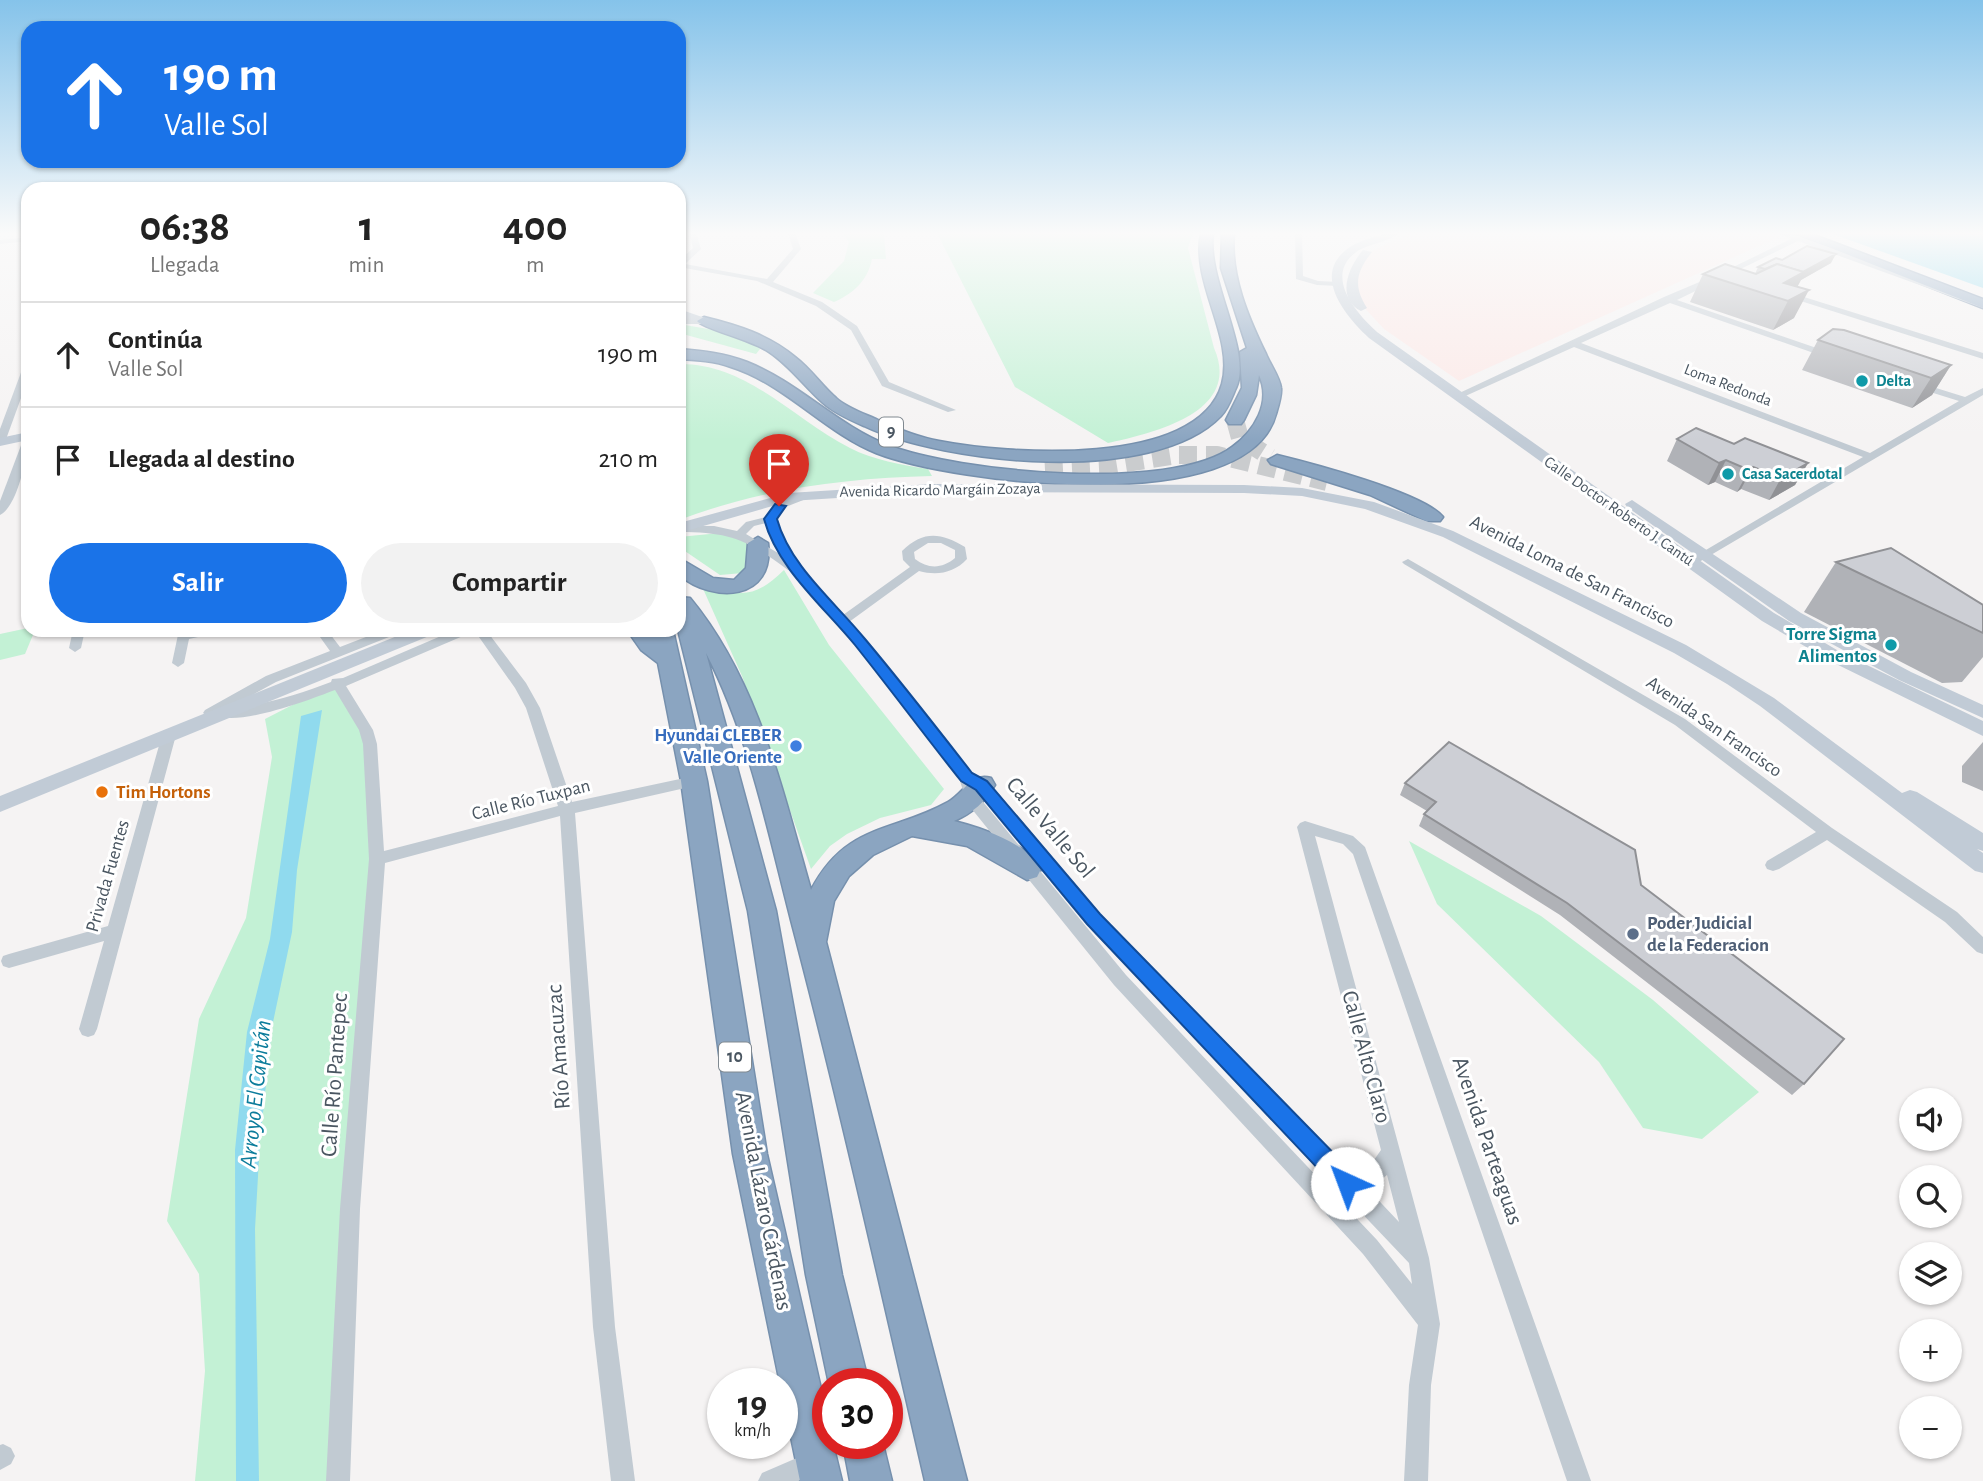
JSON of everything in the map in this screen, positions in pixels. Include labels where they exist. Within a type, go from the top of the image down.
[{"type":"highway","name":"9","points":[[686,341],[773,362],[857,418],[934,446],[1013,457],[1098,454],[1173,438],[1201,423],[1221,405],[1231,381],[1227,341],[1217,302]]},
{"type":"highway","name":"9","points":[[686,354],[716,355],[751,366],[858,437],[889,451],[942,466],[1032,477],[1168,477],[1220,462],[1247,445],[1267,421],[1273,387],[1240,302]]},
{"type":"highway","points":[[704,321],[745,331],[780,351],[803,370],[829,400]]},
{"type":"highway","points":[[1235,420],[1250,398],[1254,384],[1245,339],[1246,321]]},
{"type":"highway","points":[[857,418],[896,445],[920,453],[967,463],[1045,470]]},
{"type":"highway","points":[[1277,460],[1375,491],[1415,506],[1433,517]]},
{"type":"highway","points":[[1079,488],[1147,482],[1168,477]]},
{"type":"highway","points":[[1327,482],[1433,517]]},
{"type":"highway","points":[[686,570],[710,585],[739,586],[757,571],[760,559],[749,538]]},
{"type":"highway","points":[[686,605],[720,658],[759,757],[812,943],[946,1481]]},
{"type":"highway","points":[[686,617],[762,911],[824,1275],[845,1368]]},
{"type":"highway","points":[[644,637],[649,645],[665,645]]},
{"type":"highway","name":"Avenida Lázaro Cárdenas","points":[[665,645],[694,781],[750,1153],[819,1471]]},
{"type":"highway","points":[[812,943],[821,898],[848,857],[898,830],[940,817],[973,787]]},
{"type":"highway","points":[[898,830],[933,828],[961,832],[985,840],[1027,869]]},
{"type":"highway","points":[[866,1459],[871,1481]]},
{"type":"street","points":[[814,302],[844,320],[865,344],[885,384],[951,410]]},
{"type":"street","name":"Calle Doctor Roberto J. Cantú","points":[[1346,302],[1354,318],[1699,558],[1795,617],[1894,670],[1983,712]]},
{"type":"street","name":"Calle Doctor Roberto J. Cantú","points":[[1358,302],[1388,333],[1464,394]]},
{"type":"street","points":[[1464,394],[1660,302]]},
{"type":"street","points":[[1676,302],[1847,361]]},
{"type":"street","points":[[1816,302],[1983,356]]},
{"type":"street","points":[[686,315],[704,321]]},
{"type":"street","points":[[686,321],[704,321]]},
{"type":"street","name":"Loma Redonda","points":[[1572,343],[1872,457]]},
{"type":"street","points":[[1907,381],[1967,401]]},
{"type":"street","points":[[21,386],[0,442],[21,439]]},
{"type":"street","points":[[1699,558],[1983,391]]},
{"type":"street","points":[[0,512],[21,460]]},
{"type":"street","name":"Avenida Loma de San Francisco","points":[[1079,488],[1302,492],[1369,505],[1448,534],[1680,649],[1733,680],[1767,702],[1983,865]]},
{"type":"street","name":"Avenida Ricardo Margáin Zozaya","points":[[686,526],[750,506],[808,495],[872,489],[1079,488]]},
{"type":"street","points":[[749,538],[750,524],[770,519],[779,506],[808,495]]},
{"type":"street","name":"Avenida Loma de San Francisco","points":[[1433,517],[1730,667],[1776,697],[1900,791],[1983,843]]},
{"type":"street","points":[[770,519],[774,533],[800,573],[843,621],[973,787]]},
{"type":"street","points":[[686,528],[719,528],[749,538],[800,573]]},
{"type":"street","name":"Calle Doctor Roberto J. Cantú","points":[[1699,558],[1768,617],[1836,657],[1983,729]]},
{"type":"street","name":"Avenida San Francisco","points":[[1408,562],[1657,707],[1827,832],[1951,918],[1983,947]]},
{"type":"street","points":[[843,621],[917,567]]},
{"type":"street","points":[[75,648],[77,637]]},
{"type":"street","points":[[178,663],[184,637]]},
{"type":"street","points":[[326,637],[338,653]]},
{"type":"street","points":[[192,726],[271,679],[378,637]]},
{"type":"street","points":[[0,804],[411,637]]},
{"type":"street","points":[[222,714],[277,705],[449,637]]},
{"type":"street","name":"Río Amacuzac","points":[[485,637],[521,686],[533,708],[566,809],[604,1327],[623,1481]]},
{"type":"street","name":"Calle Río Pantepec","points":[[338,682],[366,730],[370,744],[377,859],[350,1209],[338,1481]]},
{"type":"street","name":"Privada Fuentes","points":[[88,1029],[169,735]]},
{"type":"street","name":"Calle Río Tuxpan","points":[[377,859],[566,809],[694,781]]},
{"type":"street","name":"Calle Valle Sol","points":[[973,787],[1027,869],[1119,980],[1370,1247],[1429,1324]]},
{"type":"street","name":"Calle Valle Sol","points":[[973,787],[1093,919],[1419,1258]]},
{"type":"street","name":"Calle Alto Claro","points":[[1330,834],[1305,827],[1419,1258],[1429,1324],[1420,1385],[1416,1481]]},
{"type":"street","points":[[1773,865],[1827,832]]},
{"type":"street","name":"Avenida Parteaguas","points":[[1330,834],[1348,840],[1360,850],[1579,1481]]},
{"type":"street","points":[[9,961],[114,931]]},
{"type":"street","points":[[1337,1172],[1360,1180],[1368,1178],[1383,1167],[1392,1150]]},
{"type":"street","points":[[770,1481],[819,1471]]},
{"type":"shaded area","points":[[1634,302],[1459,381],[1384,329],[1360,303]]},
{"type":"green space","points":[[972,302],[1202,302],[1220,370],[1216,389],[1205,404],[1188,416],[1169,426],[1108,443],[1015,387]]},
{"type":"green space","points":[[686,325],[720,331],[756,344],[760,349],[756,354],[686,335]]},
{"type":"green space","points":[[686,365],[704,366],[748,382],[850,448],[878,459],[928,469],[932,476],[867,479],[804,487],[710,509],[686,518]]},
{"type":"green space","points":[[720,533],[749,543],[754,559],[743,573],[720,575],[686,552],[686,536]]},
{"type":"green space","points":[[784,570],[829,645],[944,789],[931,805],[880,818],[847,834],[830,846],[811,869],[742,676],[700,582],[725,591],[745,593],[763,587]]},
{"type":"green space","points":[[21,630],[21,637],[32,637],[25,654],[0,660],[0,634]]},
{"type":"green space","points":[[337,682],[366,730],[377,859],[340,1481],[195,1481],[205,1371],[199,1274],[167,1221],[199,1019],[246,918],[272,757],[265,719]]},
{"type":"green space","points":[[1409,841],[1541,916],[1653,1000],[1759,1092],[1702,1139],[1643,1128],[1599,1062],[1437,904]]},
{"type":"water","name":"Arroyo El Capitán","points":[[322,710],[297,870],[292,932],[272,1027],[260,1141],[255,1229],[259,1481],[236,1481],[235,1150],[247,1032],[270,939],[301,716]]},
{"type":"building","points":[[1833,329],[1844,330],[1951,365],[1931,378],[1818,340]]},
{"type":"building","points":[[1696,428],[1734,444],[1745,438],[1808,463],[1781,478],[1753,467],[1749,470],[1726,460],[1719,463],[1677,439]]},
{"type":"building","points":[[1891,548],[1983,605],[1983,633],[1836,562]]},
{"type":"building","name":"Poder Judicial de la Federacion","points":[[1449,742],[1635,850],[1641,885],[1844,1039],[1804,1084],[1567,903],[1424,814],[1436,802],[1405,783]]},
{"type":"tunnel","points":[[1235,420],[1240,438],[1270,457]]},
{"type":"tunnel","points":[[1045,470],[1102,467],[1177,455],[1217,455],[1327,482]]},
{"type":"place","name":"Delta","points":[[1862,381]]},
{"type":"place","name":"Casa Sacerdotal","points":[[1728,474]]},
{"type":"place","name":"Torre Sigma Alimentos","points":[[1891,645]]},
{"type":"place","name":"Hyundai CLEBER Valle Oriente","points":[[796,746]]},
{"type":"place","name":"Tim Hortons","points":[[102,792]]},
{"type":"place","name":"Poder Judicial de la Federacion","points":[[1633,934]]},
{"type":"route","points":[[779,506],[770,519],[774,533],[800,573],[859,641],[966,777],[982,785],[1093,919],[1347,1183]]}]
